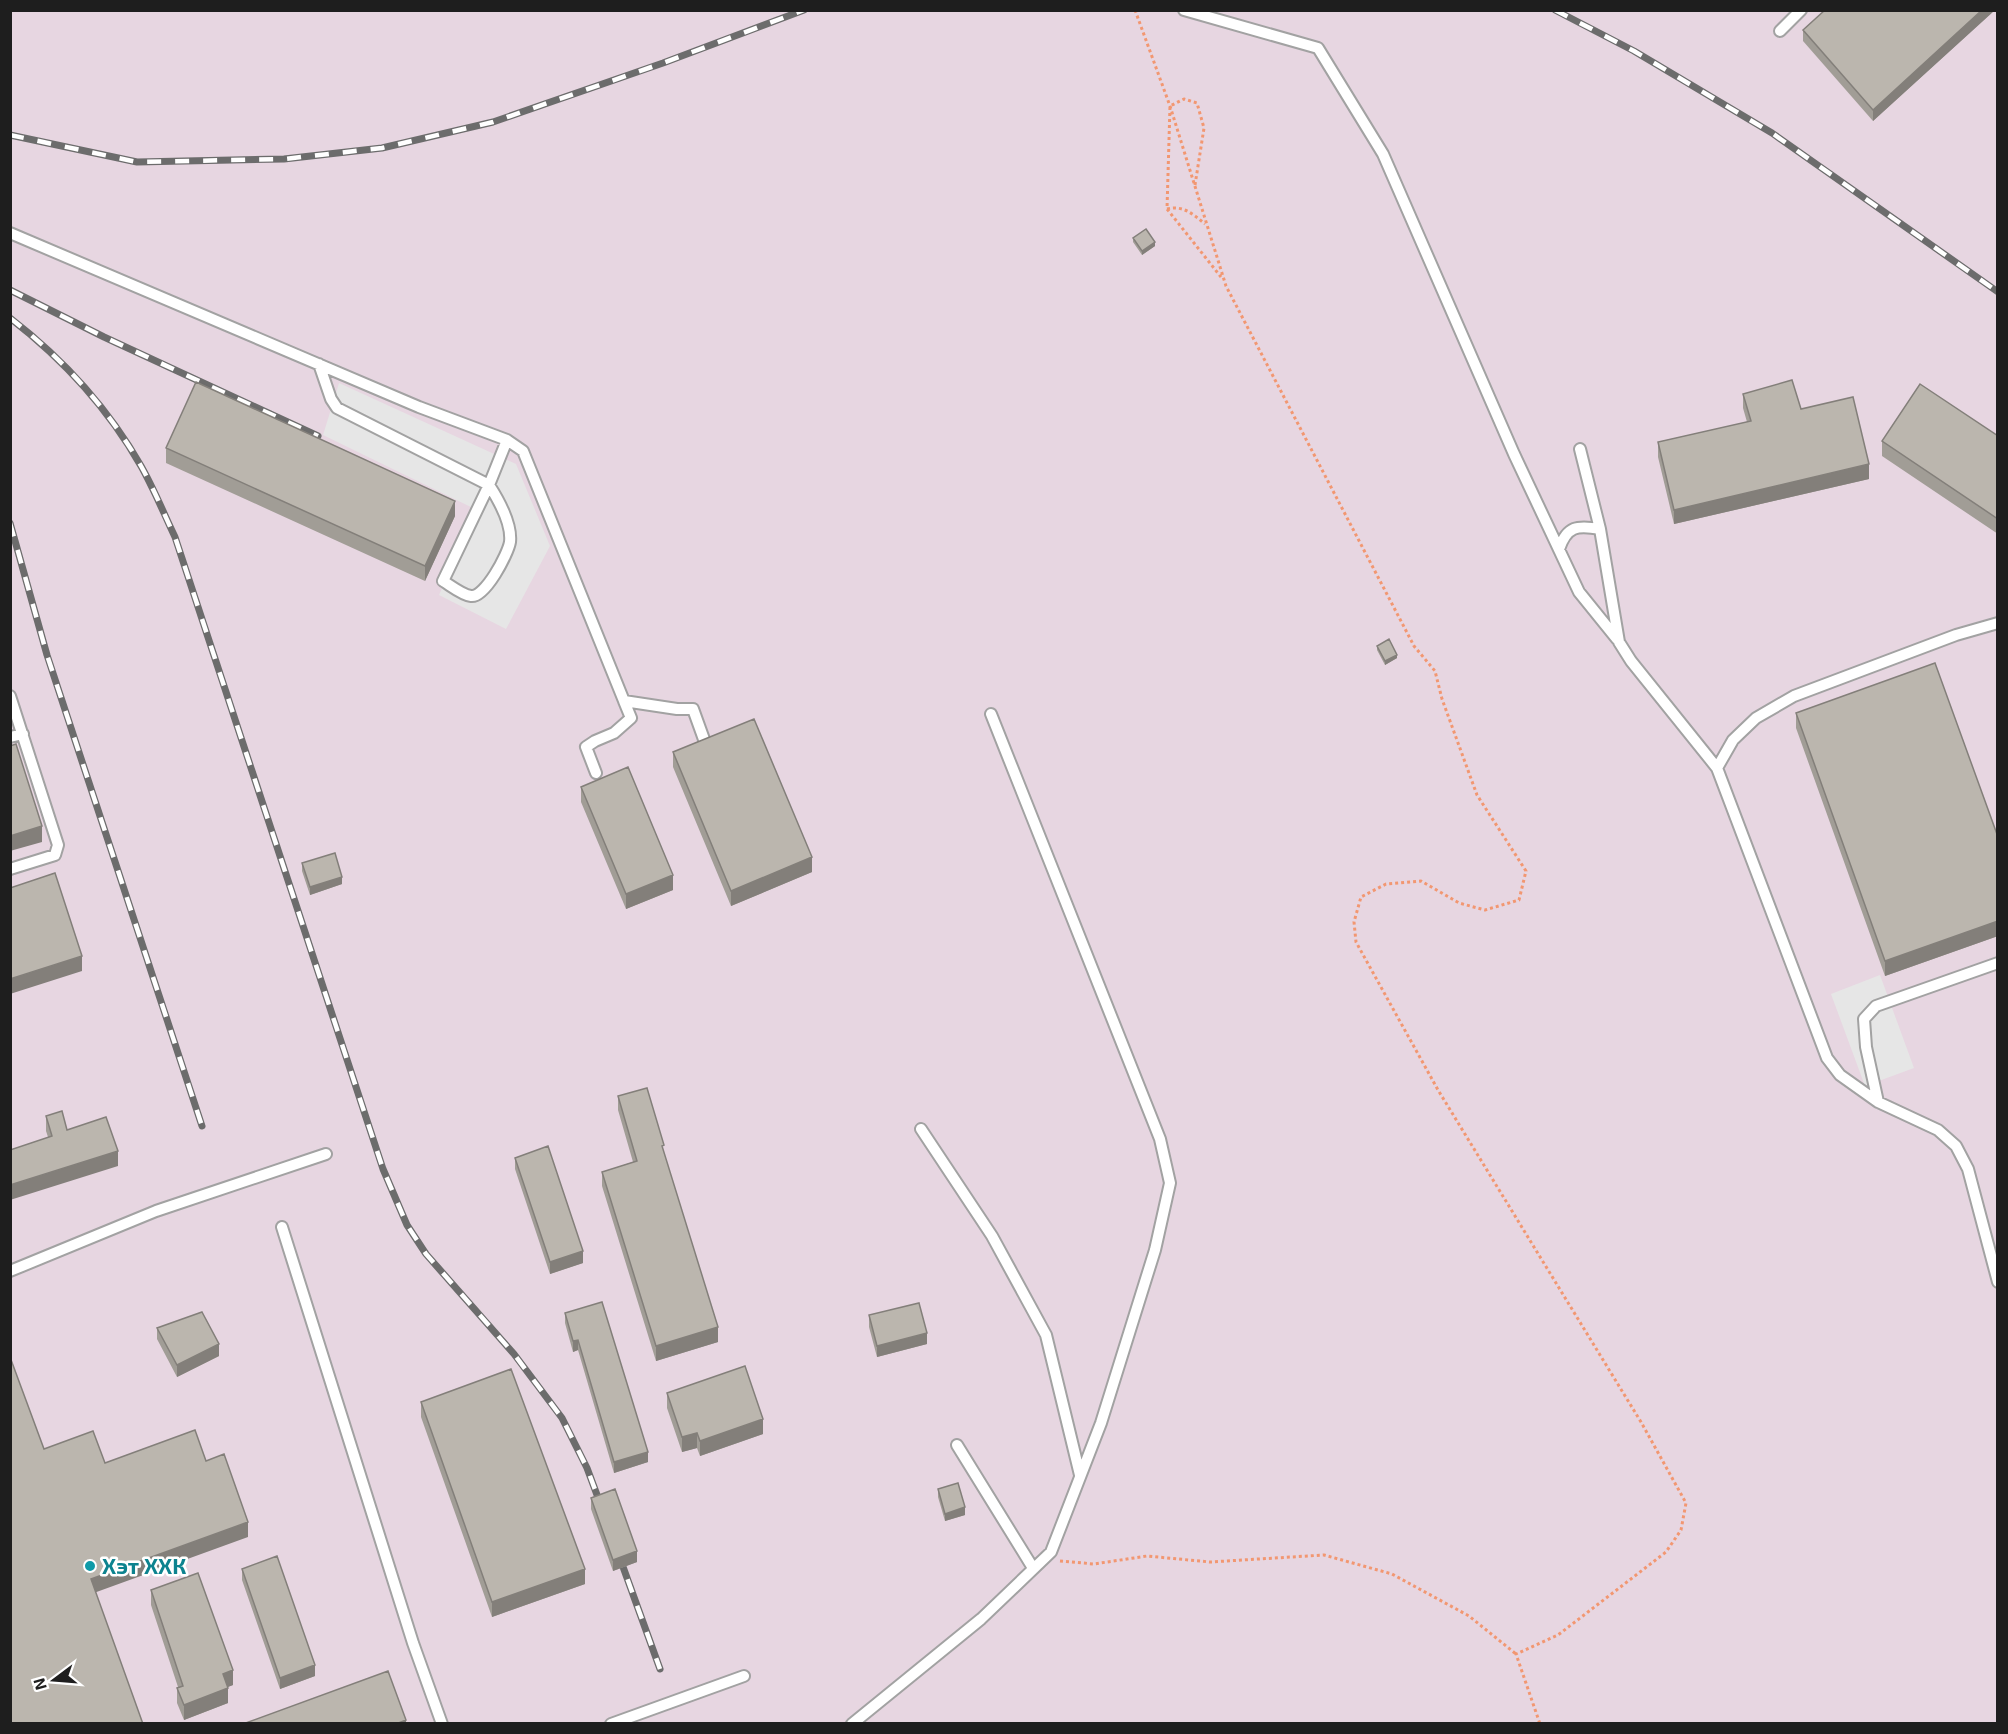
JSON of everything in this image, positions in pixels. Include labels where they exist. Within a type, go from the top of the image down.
[{"type":"lane","points":[[1184,10],[1318,48],[1383,154],[1514,454],[1579,591],[1631,661],[1717,768],[1827,1058],[1840,1076],[1878,1102],[1938,1130],[1956,1146],[1968,1169],[1998,1282]]},
{"type":"lane","points":[[1780,31],[1801,10]]},
{"type":"lane","points":[[10,233],[419,407],[507,440],[523,451],[632,718],[614,733],[586,747],[596,773]]},
{"type":"lane","points":[[319,364],[331,399],[337,408],[489,485],[506,521],[510,543],[488,585],[478,595],[470,596],[443,581],[489,485],[507,440]]},
{"type":"lane","points":[[1580,449],[1600,529],[1619,642]]},
{"type":"lane","points":[[1559,549],[1563,536],[1568,531],[1585,526],[1600,529]]},
{"type":"lane","points":[[1717,768],[1733,740],[1756,718],[1794,696],[1956,635],[1998,623]]},
{"type":"lane","points":[[10,696],[58,845],[55,855],[10,869]]},
{"type":"lane","points":[[624,701],[677,709],[693,709],[706,745]]},
{"type":"lane","points":[[852,1724],[981,1619],[1051,1552],[1101,1423],[1155,1250],[1170,1183],[1160,1139],[991,714]]},
{"type":"lane","points":[[10,737],[23,734]]},
{"type":"lane","points":[[1878,1102],[1866,1047],[1864,1019],[1876,1006],[1998,963]]},
{"type":"lane","points":[[921,1129],[992,1236],[1046,1335],[1080,1476]]},
{"type":"lane","points":[[10,1271],[156,1211],[326,1154]]},
{"type":"lane","points":[[282,1227],[413,1643],[442,1724]]},
{"type":"lane","points":[[957,1445],[1033,1568]]},
{"type":"lane","points":[[612,1724],[744,1676]]},
{"type":"path","points":[[1135,10],[1170,106],[1224,280],[1414,646],[1435,671],[1442,699],[1477,795],[1526,871],[1519,900],[1485,910],[1459,903],[1421,881],[1386,884],[1361,897],[1354,922],[1356,942],[1438,1090],[1635,1412],[1686,1503],[1681,1530],[1666,1552],[1558,1635],[1516,1654]]},
{"type":"path","points":[[1170,106],[1184,99],[1197,103],[1204,128],[1195,187]]},
{"type":"path","points":[[1170,106],[1167,209],[1224,280]]},
{"type":"path","points":[[1167,209],[1174,207],[1185,209],[1207,225]]},
{"type":"path","points":[[1042,1560],[1094,1564],[1147,1556],[1210,1562],[1324,1556],[1392,1574],[1468,1616],[1516,1654],[1540,1724]]},
{"type":"shaded area","points":[[11,11],[1997,11],[1997,1723],[11,1723]]},
{"type":"shaded area","points":[[339,383],[516,464],[550,546],[506,629],[439,595],[477,510],[323,435]]},
{"type":"shaded area","points":[[1880,975],[1914,1068],[1865,1086],[1831,994]]},
{"type":"building","points":[[1825,10],[1982,10],[1873,110],[1803,30]]},
{"type":"building","points":[[1146,229],[1155,242],[1142,251],[1133,238]]},
{"type":"building","points":[[1792,380],[1801,409],[1853,397],[1869,464],[1674,510],[1658,442],[1751,421],[1743,394]]},
{"type":"building","points":[[196,382],[455,501],[425,566],[166,448]]},
{"type":"building","points":[[1920,384],[1998,436],[1998,519],[1882,441]]},
{"type":"building","points":[[1389,639],[1397,655],[1385,661],[1377,646]]},
{"type":"building","points":[[1935,663],[1998,837],[1998,921],[1885,961],[1796,713]]},
{"type":"building","points":[[754,719],[812,857],[731,891],[673,752]]},
{"type":"building","points":[[16,744],[42,826],[10,836],[10,746]]},
{"type":"building","points":[[628,767],[673,875],[626,894],[581,787]]},
{"type":"building","points":[[335,853],[342,877],[310,887],[302,863]]},
{"type":"building","points":[[55,873],[82,956],[10,979],[10,888]]},
{"type":"building","points":[[647,1088],[664,1145],[662,1146],[718,1327],[656,1346],[602,1172],[637,1161],[618,1096]]},
{"type":"building","points":[[62,1111],[67,1130],[106,1117],[118,1151],[10,1185],[10,1150],[52,1136],[46,1116]]},
{"type":"building","points":[[548,1146],[583,1251],[550,1262],[515,1158]]},
{"type":"building","points":[[602,1302],[648,1452],[614,1462],[578,1340],[573,1341],[565,1313]]},
{"type":"building","points":[[919,1303],[927,1333],[877,1346],[869,1315]]},
{"type":"building","points":[[202,1312],[219,1344],[177,1365],[157,1328]]},
{"type":"building","name":"Хэт ХХК","points":[[10,1357],[44,1449],[93,1431],[105,1463],[195,1430],[206,1461],[224,1454],[248,1522],[91,1579],[143,1724],[10,1724]]},
{"type":"building","points":[[745,1366],[763,1419],[700,1441],[697,1433],[682,1437],[667,1393]]},
{"type":"building","points":[[511,1369],[585,1569],[492,1602],[421,1402]]},
{"type":"building","points":[[958,1483],[965,1507],[945,1514],[938,1489]]},
{"type":"building","points":[[615,1489],[637,1551],[613,1560],[591,1498]]},
{"type":"building","points":[[277,1556],[315,1665],[280,1678],[242,1569]]},
{"type":"building","points":[[198,1573],[233,1670],[223,1674],[228,1688],[184,1705],[177,1688],[183,1686],[151,1590]]},
{"type":"building","points":[[388,1671],[406,1720],[396,1724],[243,1724]]},
{"type":"railway","points":[[10,135],[137,162],[284,159],[382,148],[493,122],[663,63],[804,10]]},
{"type":"railway","points":[[1555,10],[1634,51],[1772,133],[1998,292]]},
{"type":"railway","points":[[10,290],[104,337],[318,436]]},
{"type":"railway","points":[[10,318],[48,350],[99,404],[128,445],[150,484],[175,537],[383,1169],[407,1225],[426,1254],[514,1354],[562,1418],[587,1468],[603,1511]]},
{"type":"railway","points":[[10,523],[47,655],[202,1126]]},
{"type":"railway","points":[[618,1553],[660,1669]]},
{"type":"place","name":"Хэт ХХК","points":[[90,1566]]}]
